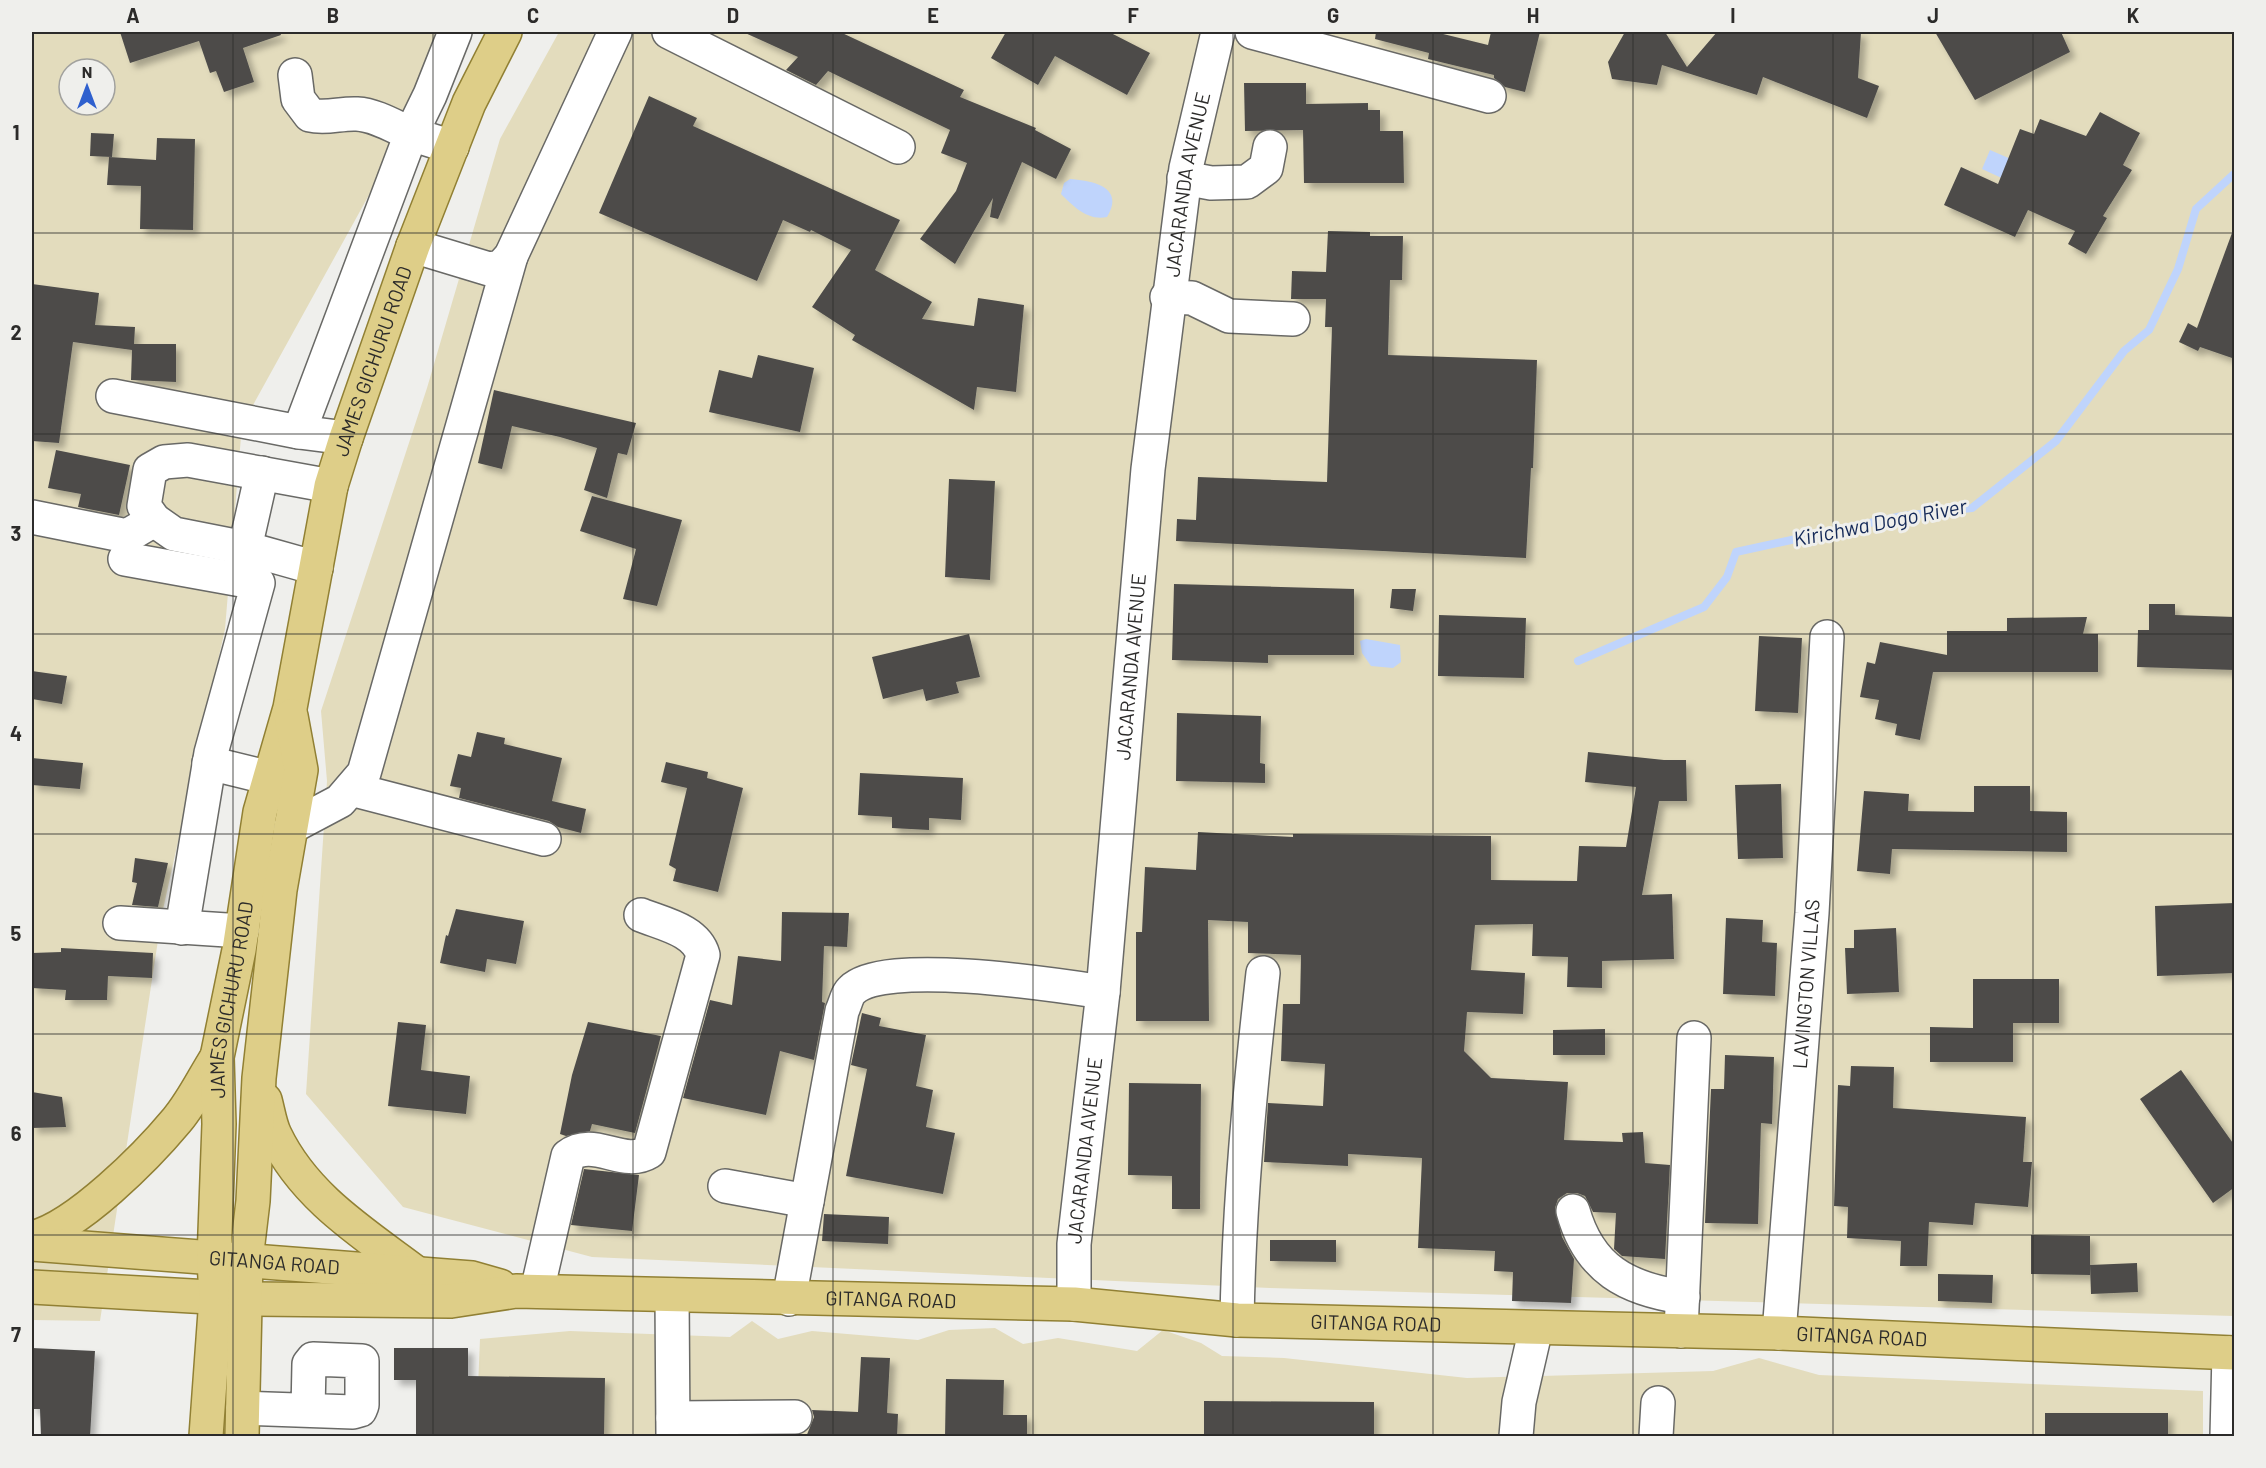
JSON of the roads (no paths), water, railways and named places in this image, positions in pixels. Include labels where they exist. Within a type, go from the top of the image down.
[{"type":"main road","name":"JAMES GICHURU ROAD","points":[[231,1298],[214,1259],[219,1124],[217,1057],[242,931],[260,812],[290,708],[331,486],[346,438],[413,246],[469,103],[504,32]]},
{"type":"main road","name":"JAMES GICHURU ROAD","points":[[231,1298],[246,1260],[253,1201],[259,1078],[280,890],[301,770],[290,708]]},
{"type":"main road","points":[[32,1238],[55,1227],[120,1180],[178,1119],[217,1057]]},
{"type":"main road","points":[[259,1078],[274,1133],[307,1186],[336,1213],[419,1275]]},
{"type":"main road","name":"GITANGA ROAD","points":[[32,1244],[472,1278],[527,1291]]},
{"type":"main road","name":"GITANGA ROAD","points":[[32,1287],[231,1298],[451,1300],[527,1291],[1074,1304],[1237,1320],[1779,1333],[2232,1353]]},
{"type":"main road","points":[[231,1298],[243,1422]]},
{"type":"main road","points":[[206,1437],[231,1298]]},
{"type":"street","points":[[299,432],[411,134],[430,95],[455,32]]},
{"type":"street","points":[[291,826],[340,801],[364,772],[441,495],[511,256],[615,32]]},
{"type":"street","points":[[669,32],[898,147]]},
{"type":"street","name":"JACARANDA AVENUE","points":[[1074,1304],[1074,1244],[1103,992],[1120,809],[1129,669],[1167,297],[1184,178],[1218,32]]},
{"type":"street","points":[[1252,32],[1490,96]]},
{"type":"street","points":[[295,75],[298,99],[310,116],[358,114],[452,147]]},
{"type":"street","points":[[1184,178],[1211,183],[1246,182],[1266,168],[1270,147]]},
{"type":"street","points":[[413,246],[489,269],[501,267],[511,256]]},
{"type":"street","points":[[1167,297],[1192,298],[1229,316],[1293,319]]},
{"type":"street","points":[[113,396],[299,432],[346,438]]},
{"type":"street","points":[[316,568],[244,548],[174,534],[154,520],[144,506],[150,470],[164,462],[188,460],[331,486]]},
{"type":"street","points":[[244,548],[262,473]]},
{"type":"street","points":[[32,517],[127,536],[154,520]]},
{"type":"street","points":[[125,559],[258,584],[209,763],[182,928]]},
{"type":"street","name":"LAVINGTON VILLAS","points":[[1779,1333],[1812,913],[1827,637]]},
{"type":"street","points":[[209,763],[270,778]]},
{"type":"street","points":[[351,789],[544,839]]},
{"type":"street","points":[[527,1291],[568,1156],[576,1149],[589,1147],[627,1157],[641,1157],[650,1152],[703,955],[701,946],[692,936],[641,915]]},
{"type":"street","points":[[120,923],[242,931]]},
{"type":"street","points":[[789,1299],[842,1011],[851,990],[873,978],[922,973],[1103,992]]},
{"type":"street","points":[[1237,1320],[1238,1251],[1248,1114],[1263,973]]},
{"type":"street","points":[[1682,1331],[1694,1038]]},
{"type":"street","points":[[725,1186],[807,1201]]},
{"type":"street","points":[[1573,1211],[1578,1230],[1609,1271],[1649,1292],[1683,1297]]},
{"type":"street","points":[[672,1294],[673,1427],[739,1427],[795,1417]]},
{"type":"street","points":[[1516,1437],[1519,1402],[1536,1328]]},
{"type":"street","points":[[2227,1437],[2232,1353]]},
{"type":"street","points":[[1656,1437],[1658,1403]]},
{"type":"street","points":[[243,1422],[308,1410]]},
{"type":"water","points":[[1990,150],[2027,166],[2019,186],[1982,169]]},
{"type":"water","points":[[1070,179],[1097,184],[1110,192],[1112,207],[1107,217],[1088,215],[1076,208],[1061,194],[1064,183]]},
{"type":"water","points":[[1366,639],[1400,645],[1401,662],[1393,668],[1371,666],[1362,653],[1360,641]]},
{"type":"waterway","name":"Kirichwa Dogo River","points":[[1578,661],[1704,607],[1727,577],[1736,552],[1902,516],[1972,508],[2056,441],[2124,351],[2149,330],[2178,269],[2196,209],[2234,174]]}]
